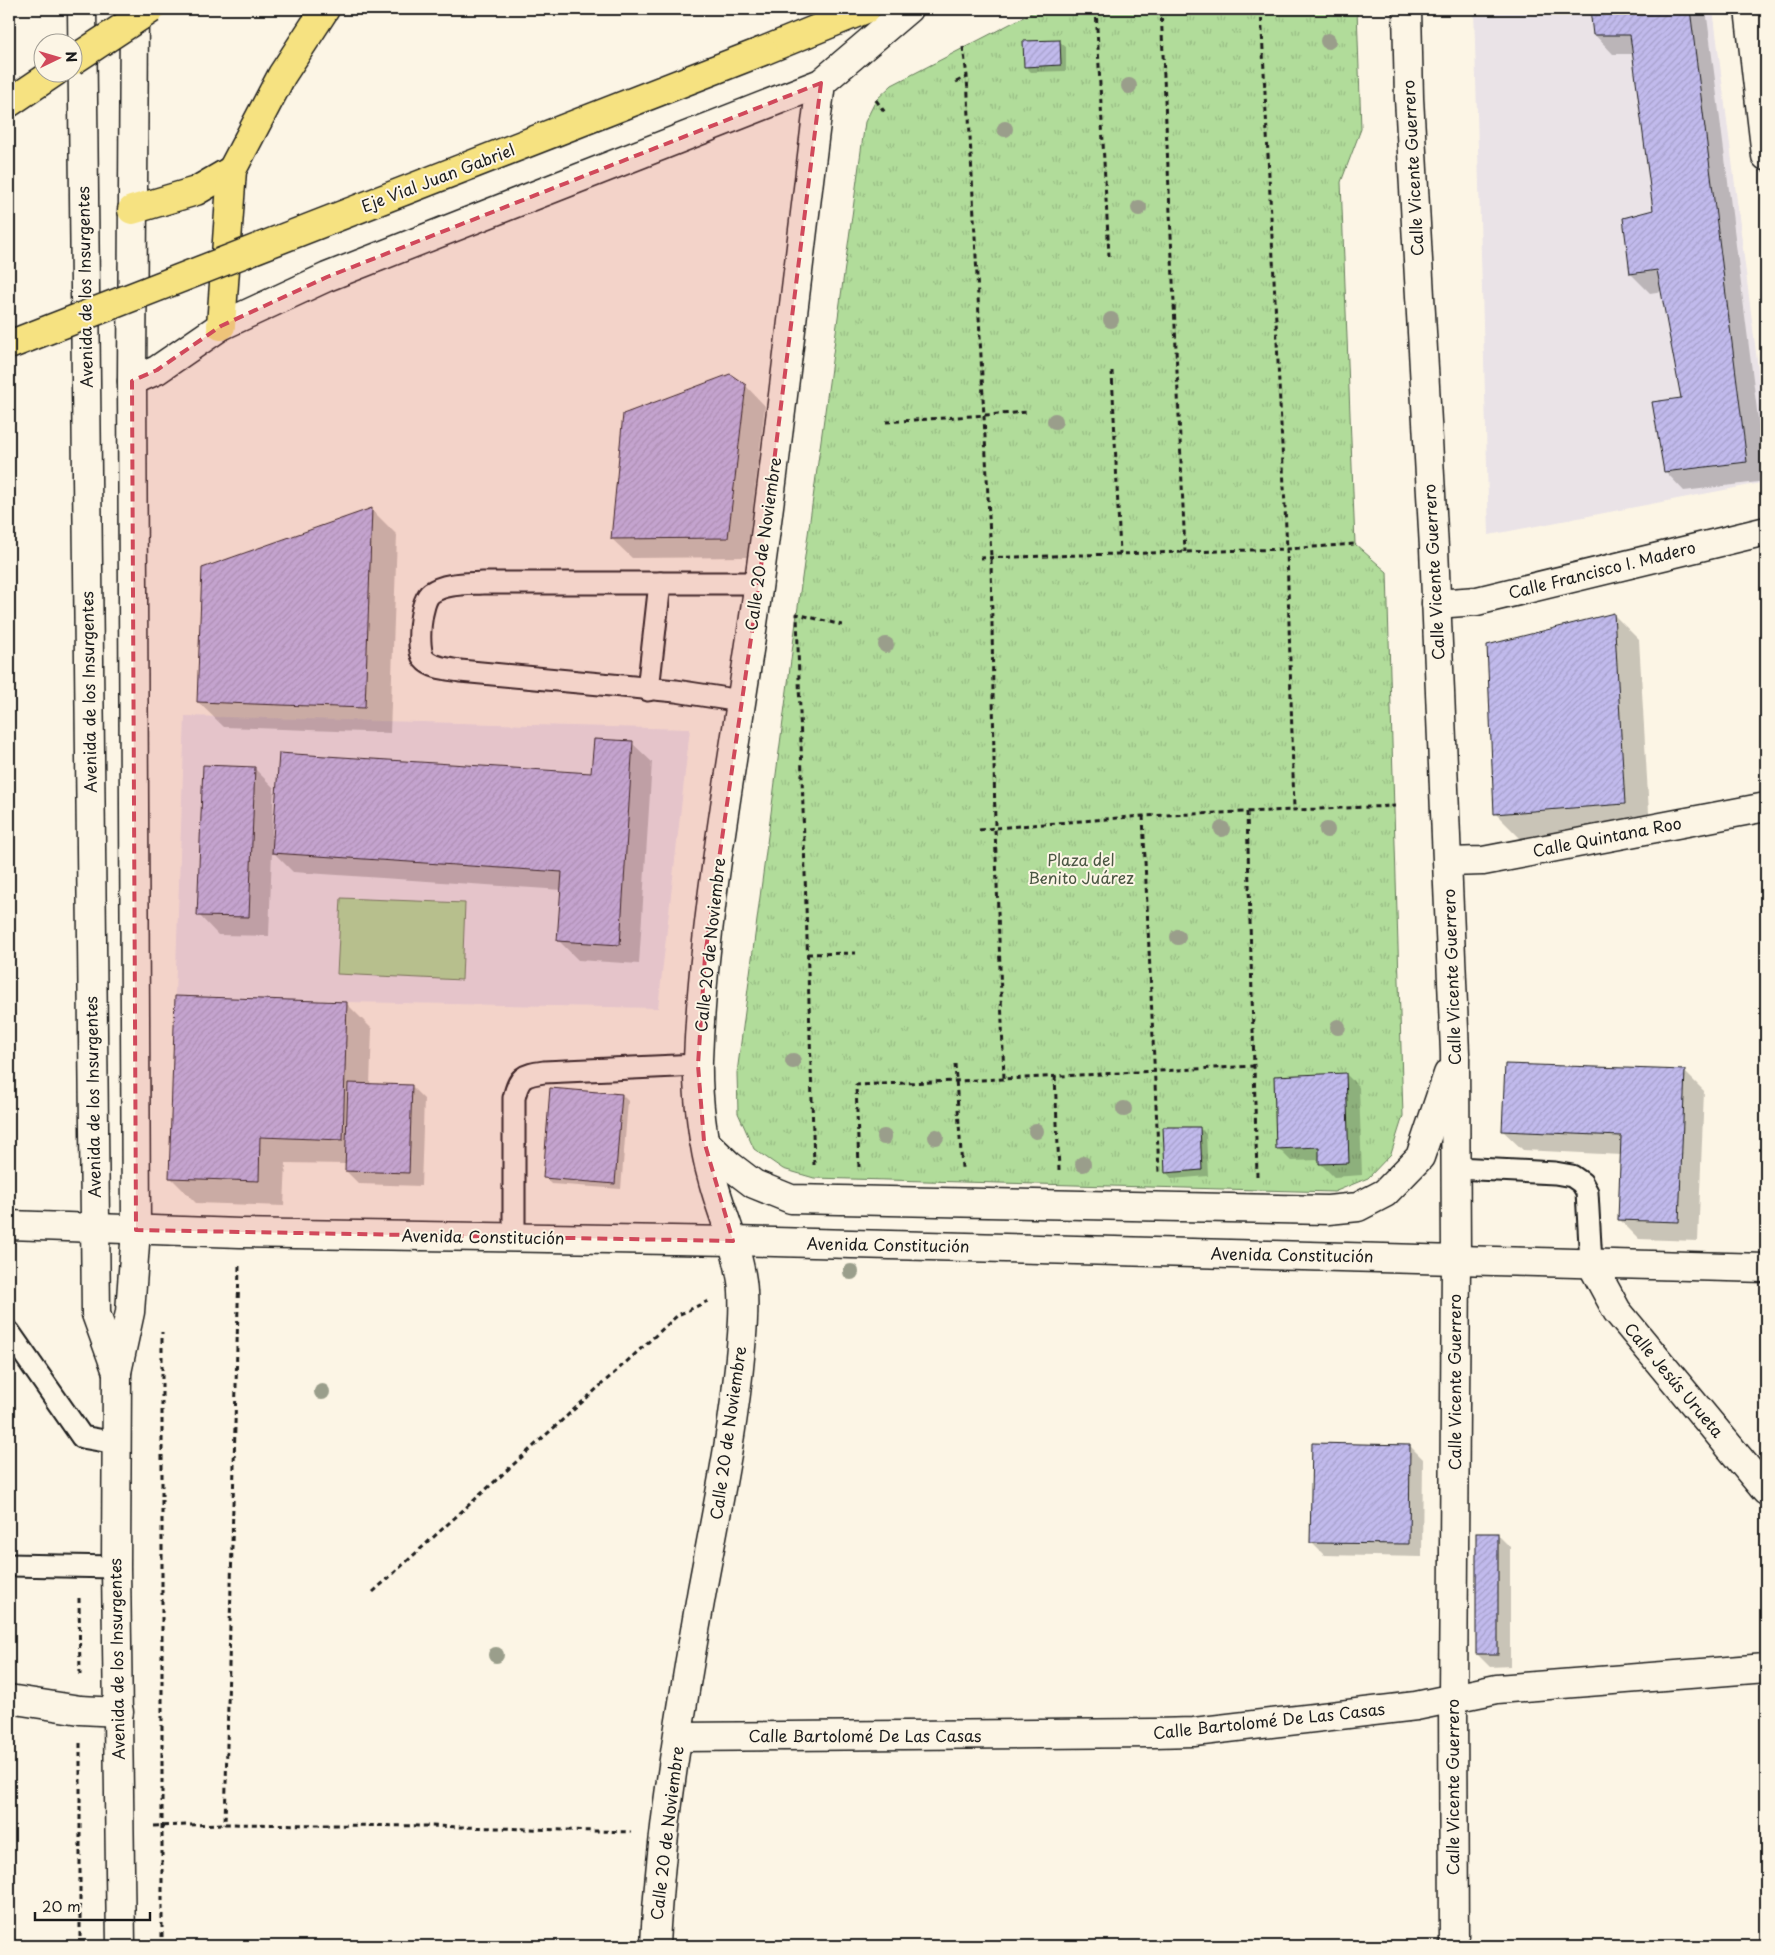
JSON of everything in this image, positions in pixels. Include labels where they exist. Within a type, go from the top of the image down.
[{"type":"main road","name":"Avenida de los Insurgentes","points":[[82,9],[96,1314],[116,1372]]},
{"type":"main road","name":"Avenida de los Insurgentes","points":[[121,1946],[116,1567],[116,1372],[130,1312],[136,1230],[132,381],[134,9]]},
{"type":"main road","points":[[82,54],[151,9]]},
{"type":"main road","points":[[222,326],[232,170],[282,75],[325,9]]},
{"type":"main road","name":"Eje Vial Juan Gabriel","points":[[9,345],[763,51],[866,9]]},
{"type":"main road","points":[[132,381],[157,370],[222,326],[327,277],[821,83],[908,9]]},
{"type":"main road","name":"Calle Vicente Guerrero","points":[[1407,9],[1409,98],[1436,604],[1455,1053],[1454,1946]]},
{"type":"main road","points":[[1749,9],[1766,156]]},
{"type":"main road","points":[[9,103],[40,82]]},
{"type":"main road","name":"Calle 20 de Noviembre","points":[[655,1946],[657,1898],[664,1833],[702,1591],[730,1444],[742,1344],[743,1285],[733,1241],[712,1181],[704,1141],[698,1065],[705,956],[759,583],[821,83]]},
{"type":"main road","points":[[132,210],[196,191],[232,170]]},
{"type":"main road","name":"Calle Francisco I. Madero","points":[[1436,604],[1477,600],[1766,531]]},
{"type":"main road","name":"Calle Quintana Roo","points":[[1448,862],[1483,861],[1766,807]]},
{"type":"main road","points":[[704,1141],[729,1165],[754,1184],[791,1199],[1318,1210],[1358,1206],[1386,1193],[1420,1157],[1455,1053]]},
{"type":"main road","name":"Avenida Constitución","points":[[9,1225],[240,1233],[733,1241],[1766,1268]]},
{"type":"main road","name":"Calle Jesús Urueta","points":[[1591,1263],[1617,1311],[1766,1491]]},
{"type":"main road","name":"Calle Bartolomé De Las Casas","points":[[679,1737],[1184,1732],[1416,1706],[1497,1689],[1766,1668]]},
{"type":"main road","points":[[9,1699],[80,1710],[119,1712]]},
{"type":"lane","points":[[741,701],[676,691],[648,690],[460,671],[436,666],[424,660],[419,649],[423,606],[429,594],[442,587],[483,583],[759,583]]},
{"type":"lane","points":[[648,690],[660,583]]},
{"type":"lane","points":[[514,1238],[514,1098],[517,1084],[527,1074],[698,1065]]},
{"type":"lane","points":[[1456,1168],[1555,1173],[1572,1176],[1582,1183],[1587,1192],[1591,1263]]},
{"type":"lane","points":[[9,1332],[82,1437],[116,1443]]},
{"type":"lane","points":[[9,1565],[116,1567]]},
{"type":"path","points":[[1096,9],[1109,256]]},
{"type":"path","points":[[1161,9],[1185,552]]},
{"type":"path","points":[[1261,9],[1287,549],[1294,810]]},
{"type":"path","points":[[964,47],[991,558],[995,828],[1004,1079]]},
{"type":"path","points":[[956,82],[967,76]]},
{"type":"path","points":[[876,100],[886,114]]},
{"type":"path","points":[[1112,371],[1120,554]]},
{"type":"path","points":[[886,422],[1029,412]]},
{"type":"path","points":[[980,558],[1287,549],[1355,544]]},
{"type":"path","points":[[814,1168],[797,614],[842,625]]},
{"type":"path","points":[[979,830],[1143,816],[1395,806]]},
{"type":"path","points":[[1247,812],[1257,1180]]},
{"type":"path","points":[[1143,816],[1160,1178]]},
{"type":"path","points":[[807,954],[856,953]]},
{"type":"path","points":[[955,1064],[962,1172]]},
{"type":"path","points":[[859,1170],[856,1085],[1254,1066]]},
{"type":"path","points":[[1055,1076],[1059,1174]]},
{"type":"path","points":[[225,1824],[240,1233]]},
{"type":"path","points":[[374,1592],[678,1316],[743,1285]]},
{"type":"path","points":[[120,1827],[225,1824],[429,1826],[664,1833]]},
{"type":"highlighted area","points":[[821,83],[759,583],[705,956],[698,1065],[704,1141],[733,1241],[136,1230],[132,381],[157,370],[221,326],[327,277]]},
{"type":"shaded area","points":[[1474,9],[1713,9],[1766,433],[1766,482],[1489,535]]},
{"type":"shaded area","points":[[185,716],[690,729],[658,1008],[347,1002],[175,996]]},
{"type":"green space","name":"Plaza del Benito Juárez","points":[[1039,9],[1357,9],[1361,129],[1341,182],[1355,544],[1387,572],[1403,1116],[1391,1154],[1368,1178],[1334,1192],[814,1178],[783,1169],[754,1149],[738,1113],[737,1073],[797,614],[865,122],[876,100],[892,85]]},
{"type":"green space","points":[[341,898],[465,903],[462,980],[337,974]]},
{"type":"building","points":[[1590,9],[1690,9],[1747,462],[1664,472],[1652,402],[1681,398],[1657,270],[1630,274],[1623,218],[1653,210],[1630,35],[1593,35]]},
{"type":"building","points":[[1060,40],[1061,65],[1024,67],[1023,41]]},
{"type":"building","points":[[730,374],[746,385],[728,538],[611,539],[623,414]]},
{"type":"building","points":[[372,508],[365,708],[197,702],[202,568]]},
{"type":"building","points":[[1614,613],[1625,804],[1494,814],[1487,645]]},
{"type":"building","points":[[594,739],[633,741],[620,945],[557,941],[562,872],[272,853],[279,753],[591,773]]},
{"type":"building","points":[[203,765],[255,767],[249,917],[197,916]]},
{"type":"building","points":[[175,996],[347,1002],[343,1140],[260,1137],[259,1181],[169,1178]]},
{"type":"building","points":[[1505,1064],[1685,1070],[1679,1222],[1618,1220],[1621,1136],[1502,1131]]},
{"type":"building","points":[[1346,1073],[1349,1163],[1319,1164],[1319,1147],[1276,1149],[1274,1076]]},
{"type":"building","points":[[348,1083],[412,1085],[409,1173],[345,1171]]},
{"type":"building","points":[[550,1088],[622,1094],[615,1184],[543,1178]]},
{"type":"building","points":[[1163,1127],[1200,1127],[1202,1170],[1165,1173]]},
{"type":"building","points":[[1312,1443],[1410,1445],[1409,1544],[1310,1543]]},
{"type":"building","points":[[1476,1533],[1498,1533],[1498,1654],[1476,1654]]}]
